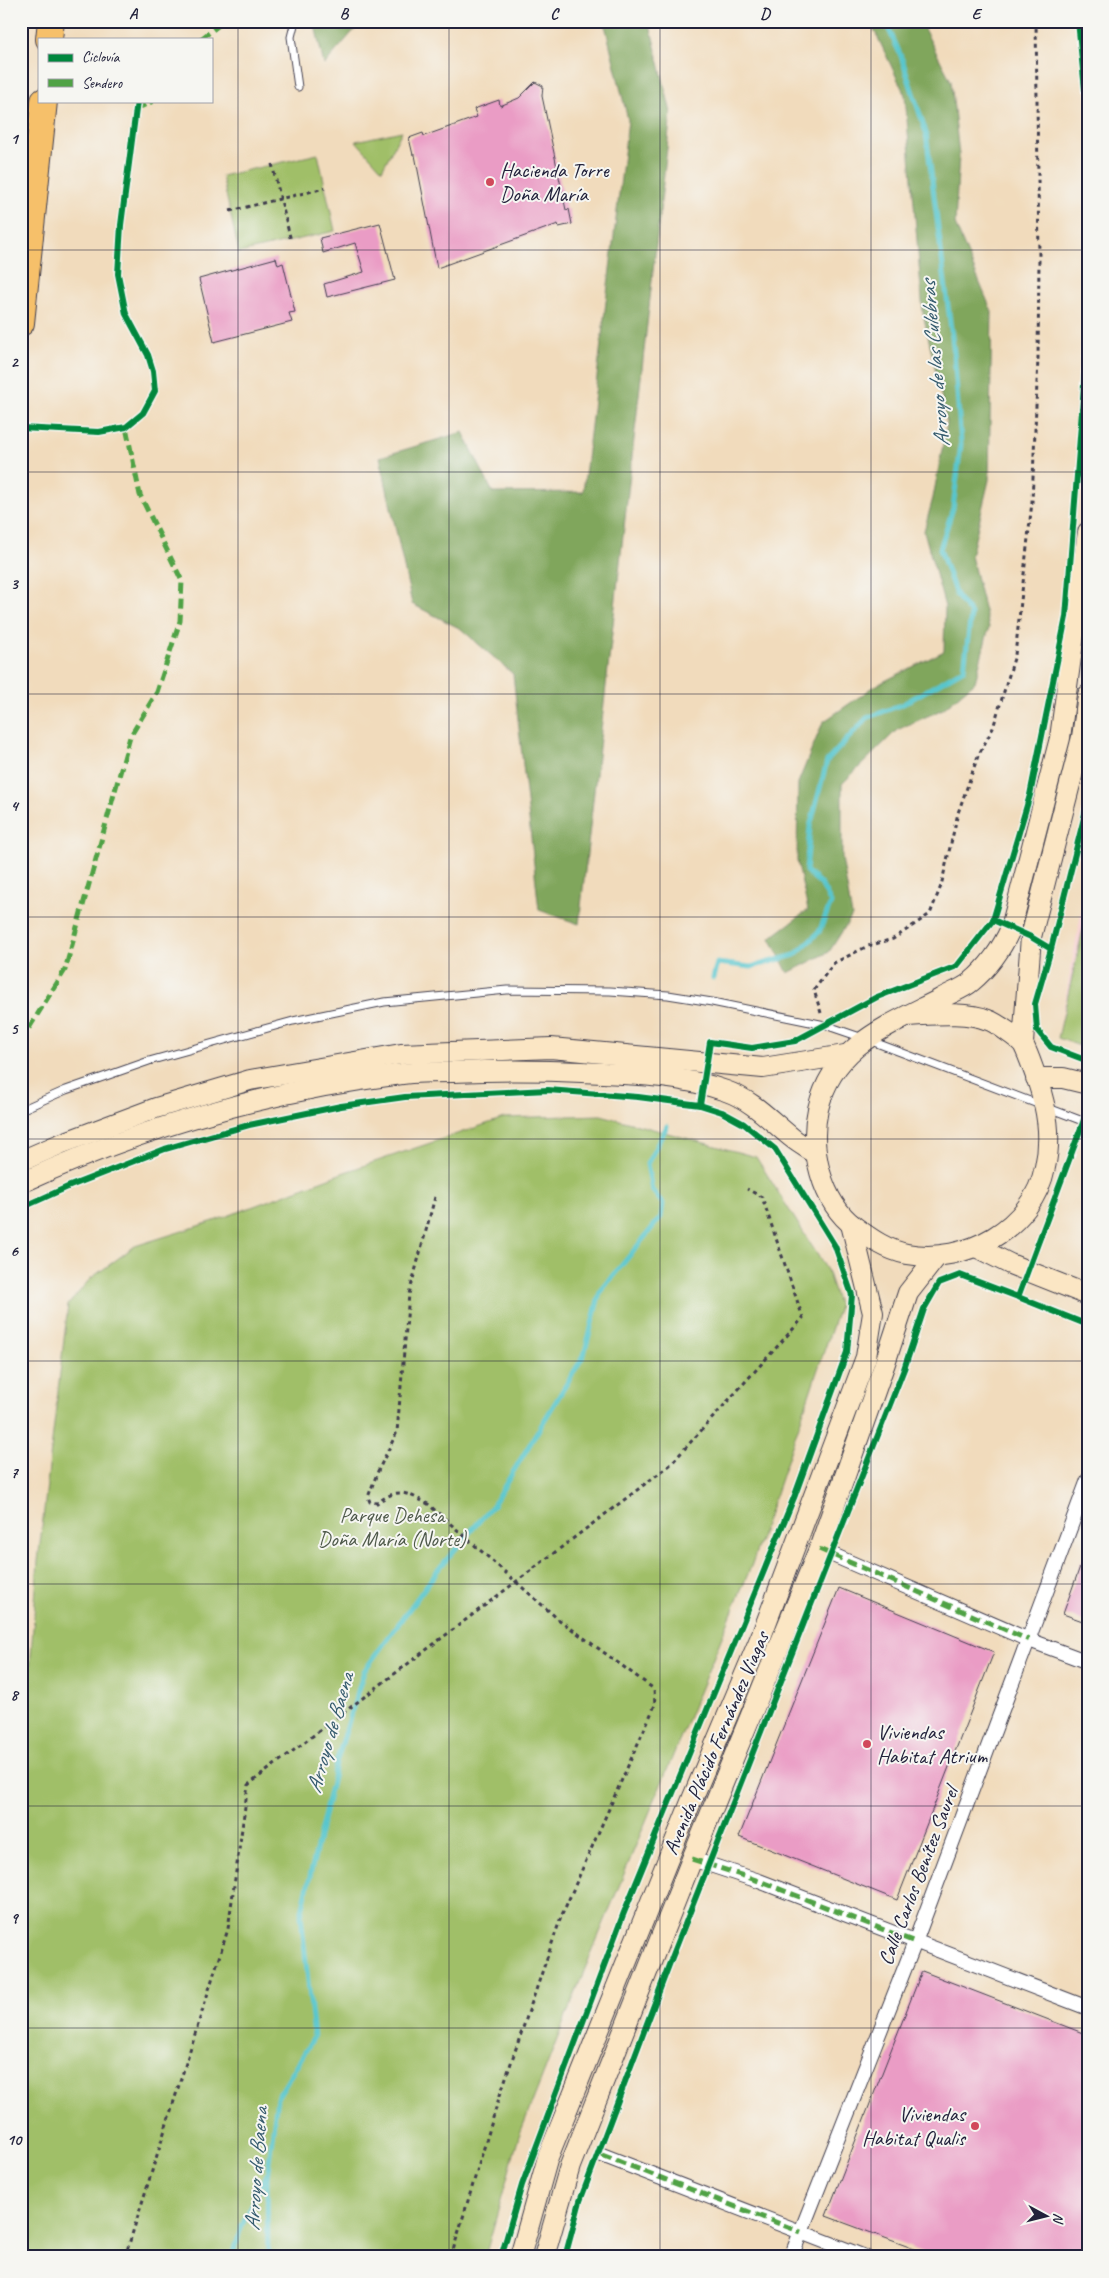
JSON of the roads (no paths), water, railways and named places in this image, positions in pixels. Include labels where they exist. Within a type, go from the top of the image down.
[{"type":"highway","points":[[49,38],[51,21]]},
{"type":"highway","points":[[21,323],[44,102]]},
{"type":"main road","points":[[1088,532],[1060,738],[1011,928],[1003,947],[971,982],[866,1039],[845,1055],[829,1083],[818,1109],[815,1153],[831,1199],[851,1224],[876,1242],[906,1254],[936,1256],[976,1247],[1007,1229],[1031,1202],[1045,1169],[1049,1133],[1046,1108],[1023,1044],[1031,937],[1082,737],[1088,695]]},
{"type":"main road","points":[[907,1016],[950,1014],[988,1020],[1023,1044]]},
{"type":"main road","points":[[21,1161],[60,1144],[156,1108],[250,1080],[334,1064],[402,1054],[551,1048],[763,1068],[845,1055]]},
{"type":"main road","points":[[21,1184],[62,1165],[160,1128],[247,1104],[338,1084],[404,1074],[501,1070],[639,1074],[703,1084],[728,1092],[759,1109],[792,1138],[815,1153]]},
{"type":"main road","points":[[1036,1078],[1063,1078],[1088,1084]]},
{"type":"main road","name":"Avenida Plácido Fernández Viagas","points":[[520,2257],[548,2158],[693,1797],[762,1634],[866,1357],[873,1313],[851,1224]]},
{"type":"main road","points":[[976,1247],[1010,1264],[1088,1296]]},
{"type":"main road","name":"Avenida Plácido Fernández Viagas","points":[[544,2257],[570,2166],[692,1859],[819,1549],[908,1294],[936,1256]]},
{"type":"street","name":"Calle Carlos Benítez Saurel","points":[[790,2257],[914,1942],[1088,1480]]},
{"type":"street","points":[[819,1549],[1029,1640],[1088,1662]]},
{"type":"street","points":[[692,1859],[759,1881],[1088,2008]]},
{"type":"street","points":[[602,2155],[865,2257]]},
{"type":"lane","points":[[295,21],[291,37],[298,87]]},
{"type":"lane","points":[[21,1110],[66,1090],[149,1061],[293,1020],[384,1002],[507,990],[620,992],[697,999],[825,1025],[1088,1123]]},
{"type":"waterway","name":"Arroyo de las Culebras","points":[[713,978],[717,963],[751,967],[795,955],[819,932],[831,903],[821,884],[806,871],[810,827],[827,761],[867,718],[903,704],[964,669],[971,614],[956,595],[940,549],[953,508],[961,444],[954,353],[926,133],[901,56],[885,21]]},
{"type":"waterway","name":"Arroyo de Baena","points":[[268,2257],[267,2178],[277,2098],[314,2037],[301,1915],[337,1760],[364,1671],[437,1571],[493,1505],[584,1355],[600,1292],[661,1217],[663,1204],[652,1190],[647,1164],[667,1126]]},
{"type":"waterway","points":[[233,2257],[240,2230],[266,2174]]},
{"type":"place","name":"Hacienda Torre Doña María","points":[[490,182]]},
{"type":"place","name":"Viviendas Habitat Atrium","points":[[867,1744]]},
{"type":"place","name":"Viviendas Habitat Qualis","points":[[975,2126]]},
{"type":"park label","name":"Parque Dehesa Doña María (Norte)","points":[[392,1527]]}]
